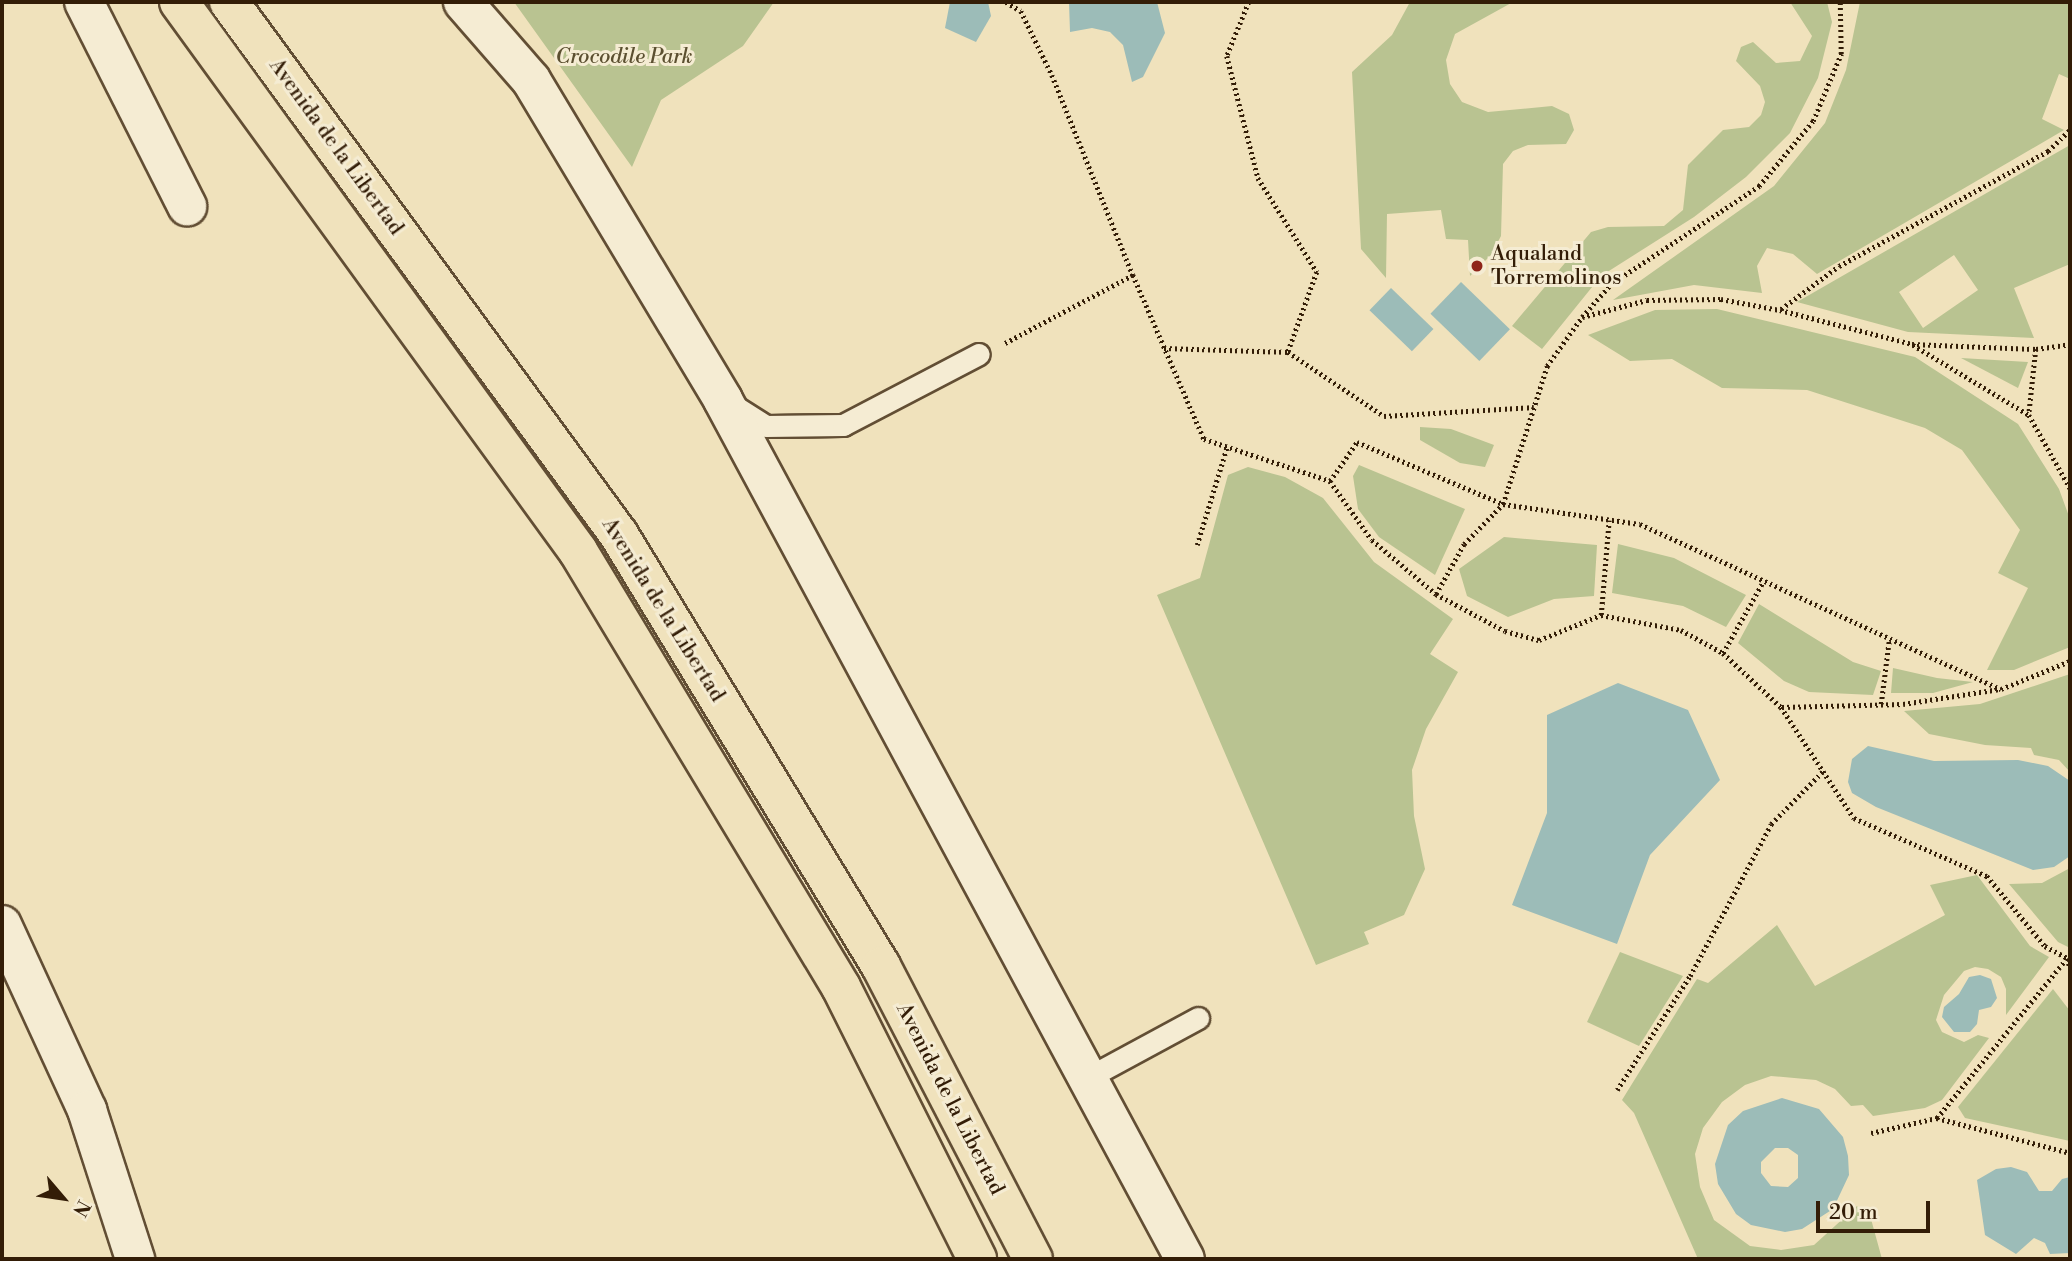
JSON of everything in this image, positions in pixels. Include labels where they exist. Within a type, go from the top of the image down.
[{"type":"main road","name":"Avenida de la Libertad","points":[[179,2],[578,551],[841,987],[977,1259]]},
{"type":"main road","name":"Avenida de la Libertad","points":[[229,2],[619,534],[881,966],[1032,1259]]},
{"type":"street","points":[[83,2],[187,206]]},
{"type":"street","points":[[463,2],[531,80],[723,400],[1185,1259]]},
{"type":"street","points":[[2,925],[87,1110],[135,1259]]},
{"type":"lane","points":[[723,400],[766,426],[843,425],[979,354]]},
{"type":"lane","points":[[1089,1077],[1198,1018]]},
{"type":"path","points":[[1006,2],[1021,11],[1052,75],[1133,275],[1204,439],[1330,481],[1372,540],[1436,594],[1505,631],[1539,640],[1601,615],[1681,630],[1723,653],[1781,707],[1854,818],[1987,876],[2045,946],[2068,958]]},
{"type":"path","points":[[1249,2],[1227,56],[1230,69],[1258,178],[1317,272],[1288,352]]},
{"type":"path","points":[[1436,594],[1464,544],[1503,504],[1547,366],[1582,317],[1611,284],[1759,186],[1813,121],[1841,54],[1841,2]]},
{"type":"path","points":[[1780,310],[1839,266],[2048,151],[2070,130]]},
{"type":"path","points":[[1014,339],[1133,275]]},
{"type":"path","points":[[1582,317],[1647,300],[1721,299],[1780,310],[1912,344],[2036,349],[2070,344]]},
{"type":"path","points":[[1912,344],[2029,415],[2070,488]]},
{"type":"path","points":[[1164,348],[1288,352],[1384,416],[1534,407]]},
{"type":"path","points":[[2029,415],[2036,349]]},
{"type":"path","points":[[1330,481],[1357,442],[1503,504],[1640,524],[2001,689]]},
{"type":"path","points":[[1198,545],[1227,447]]},
{"type":"path","points":[[1601,615],[1609,520]]},
{"type":"path","points":[[1723,653],[1763,582]]},
{"type":"path","points":[[1881,704],[1889,640]]},
{"type":"path","points":[[1781,707],[1881,704],[2001,689],[2070,661]]},
{"type":"path","points":[[1617,1090],[1690,976],[1771,824],[1823,771]]},
{"type":"path","points":[[2068,958],[2070,969]]},
{"type":"path","points":[[1937,1118],[2068,958]]},
{"type":"path","points":[[1871,1133],[1937,1118],[2070,1153]]},
{"type":"green space","name":"Crocodile Park","points":[[514,2],[774,2],[743,46],[661,100],[632,167]]},
{"type":"green space","points":[[1410,2],[1513,2],[1455,34],[1446,60],[1450,84],[1462,102],[1488,112],[1552,106],[1569,114],[1574,130],[1566,144],[1528,145],[1513,151],[1503,164],[1501,236],[1491,255],[1470,276],[1468,240],[1446,239],[1441,210],[1387,214],[1386,278],[1361,249],[1352,72],[1392,35]]},
{"type":"green space","points":[[1790,2],[1827,2],[1832,22],[1818,78],[1790,133],[1746,177],[1694,217],[1601,276],[1542,349],[1512,326],[1591,232],[1608,227],[1664,226],[1683,210],[1688,165],[1723,130],[1749,127],[1761,115],[1765,102],[1760,86],[1736,61],[1741,47],[1753,42],[1776,63],[1800,61],[1812,36]]},
{"type":"green space","points":[[1860,2],[2070,2],[2070,79],[2059,74],[2042,119],[2064,130],[1817,274],[1793,254],[1767,248],[1757,266],[1762,293],[1694,285],[1613,300],[1774,186],[1825,123],[1846,70]]},
{"type":"green space","points":[[2070,145],[2070,264],[2014,288],[2034,338],[1908,332],[1797,302]],"holes":[[[1954,255],[1978,290],[1923,328],[1899,292]]]},
{"type":"green space","points":[[1717,309],[1915,357],[2018,424],[2059,489],[2070,519],[2070,647],[2014,670],[1987,670],[2028,588],[1998,573],[2020,530],[1962,450],[1925,428],[1807,390],[1722,388],[1672,359],[1630,361],[1588,335],[1655,310]]},
{"type":"green space","points":[[1961,358],[2028,362],[2018,388]]},
{"type":"green space","points":[[1420,427],[1451,429],[1494,445],[1485,467],[1460,463],[1420,440]]},
{"type":"green space","points":[[1359,465],[1465,509],[1435,575],[1379,537],[1358,509],[1353,476]]},
{"type":"green space","points":[[1248,467],[1285,477],[1323,498],[1374,562],[1453,619],[1430,654],[1458,672],[1426,729],[1412,770],[1414,816],[1425,869],[1404,915],[1364,932],[1369,944],[1316,965],[1157,595],[1200,578],[1228,475]]},
{"type":"green space","points":[[1504,537],[1597,545],[1594,596],[1554,599],[1508,617],[1467,596],[1459,569]]},
{"type":"green space","points":[[1618,544],[1674,558],[1746,595],[1726,627],[1683,606],[1612,593]]},
{"type":"green space","points":[[1759,604],[1853,662],[1881,671],[1873,695],[1809,692],[1784,681],[1738,643]]},
{"type":"green space","points":[[1893,668],[1937,678],[1973,682],[1933,693],[1891,693]]},
{"type":"green space","points":[[2070,674],[2070,772],[2059,760],[2034,755],[2031,748],[1985,745],[1929,734],[1904,711],[1980,704]]},
{"type":"green space","points":[[2070,868],[2070,948],[2058,942],[2009,884],[2042,883]]},
{"type":"green space","points":[[1977,875],[2030,946],[2049,957],[2006,1015],[2006,989],[2001,977],[1988,969],[1975,967],[1964,971],[1944,995],[1936,1020],[1942,1032],[1964,1042],[1978,1035],[1989,1038],[1942,1100],[1925,1108],[1873,1116],[1863,1105],[1851,1106],[1835,1089],[1816,1080],[1771,1076],[1745,1085],[1722,1102],[1703,1128],[1695,1154],[1700,1187],[1714,1220],[1750,1246],[1781,1250],[1814,1245],[1857,1206],[1871,1219],[1882,1259],[1698,1259],[1634,1113],[1622,1100],[1697,979],[1708,983],[1777,925],[1815,986],[1945,915],[1930,885]]},
{"type":"green space","points":[[1620,952],[1683,976],[1639,1046],[1587,1022]]},
{"type":"green space","points":[[2053,989],[2070,1011],[2070,1141],[1965,1118],[1958,1107]]},
{"type":"water","points":[[950,2],[988,2],[991,16],[976,42],[945,28]]},
{"type":"water","points":[[1069,2],[1157,2],[1165,33],[1143,77],[1132,82],[1123,45],[1110,32],[1092,28],[1070,32]]},
{"type":"water","points":[[1461,282],[1510,329],[1479,361],[1430,314]]},
{"type":"water","points":[[1391,288],[1433,329],[1412,351],[1369,310]]},
{"type":"water","points":[[1618,683],[1688,710],[1720,780],[1650,855],[1617,944],[1512,905],[1547,813],[1547,715]]},
{"type":"water","points":[[1868,746],[1934,761],[2018,760],[2048,766],[2070,781],[2070,856],[2054,867],[2033,870],[1876,807],[1852,793],[1848,782],[1852,759]]},
{"type":"water","points":[[1980,975],[1991,979],[1997,998],[1991,1007],[1979,1010],[1977,1024],[1970,1032],[1954,1032],[1942,1017],[1944,1007],[1959,994],[1969,977]]},
{"type":"water","points":[[1782,1098],[1819,1109],[1843,1137],[1848,1156],[1849,1175],[1833,1209],[1802,1229],[1785,1232],[1751,1225],[1736,1214],[1718,1184],[1715,1164],[1728,1125],[1743,1111]],"holes":[[[1775,1148],[1788,1148],[1798,1155],[1798,1178],[1788,1187],[1771,1186],[1761,1173],[1761,1162]]]},
{"type":"water","points":[[2011,1167],[2027,1172],[2039,1191],[2052,1191],[2062,1179],[2070,1177],[2070,1253],[2050,1254],[2045,1243],[2034,1238],[2016,1254],[1985,1235],[1977,1180],[1996,1169]]},
{"type":"place","name":"Aqualand Torremolinos","points":[[1477,266]]}]
